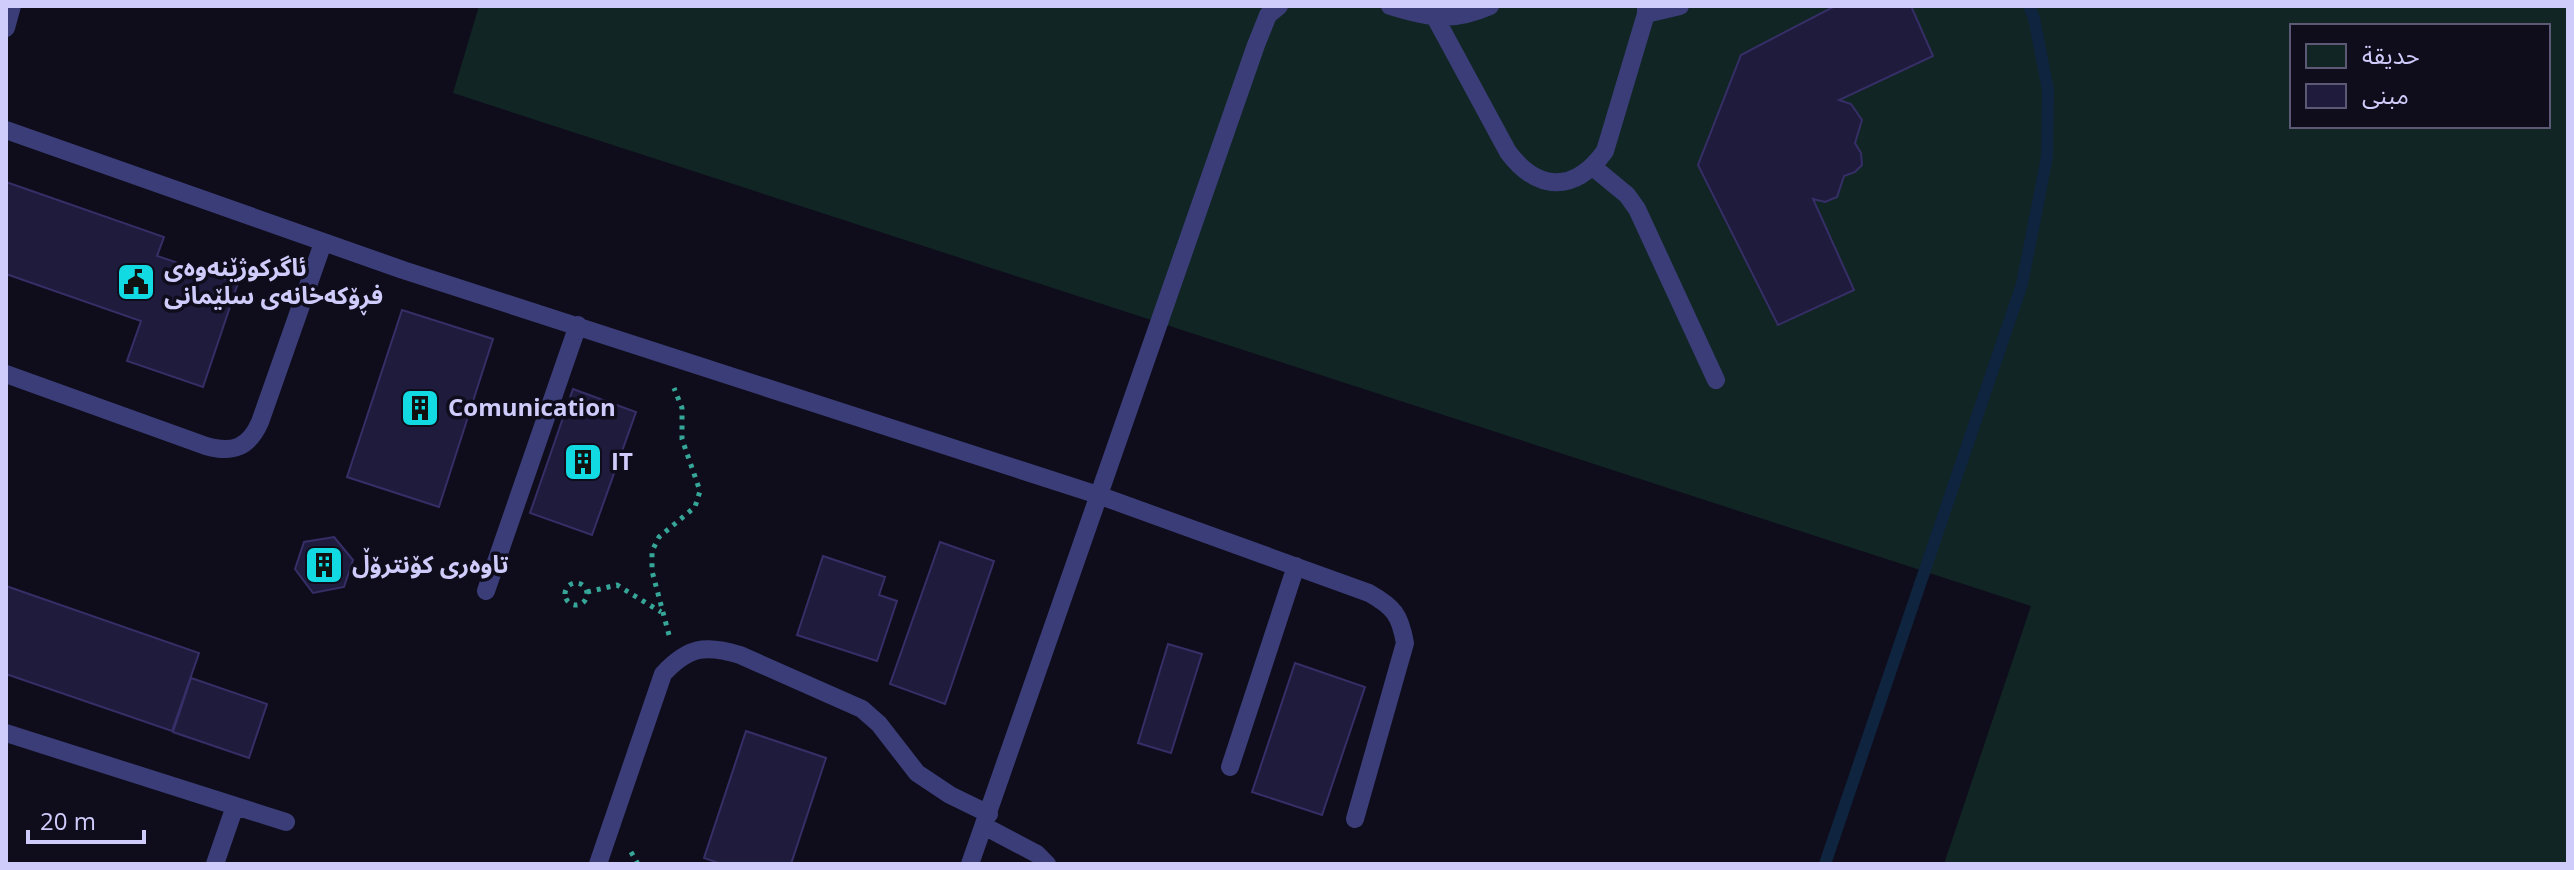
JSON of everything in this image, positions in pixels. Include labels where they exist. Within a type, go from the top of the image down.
[{"type":"lane","points":[[6,28],[12,6]]},
{"type":"lane","points":[[970,864],[1256,45],[1268,15],[1279,6]]},
{"type":"lane","points":[[1390,6],[1436,19],[1474,13],[1490,6]]},
{"type":"lane","points":[[1436,19],[1508,152],[1520,168],[1537,179],[1557,183],[1577,179],[1593,167],[1605,151],[1646,10],[1680,6]]},
{"type":"lane","points":[[6,130],[323,243],[1098,495],[1369,593],[1388,604],[1401,621],[1405,643],[1355,819]]},
{"type":"lane","points":[[1593,167],[1615,183],[1637,209],[1716,380]]},
{"type":"lane","points":[[6,374],[214,449],[239,448],[253,438],[260,422],[323,243]]},
{"type":"lane","points":[[486,591],[578,325]]},
{"type":"lane","points":[[1230,767],[1296,566]]},
{"type":"lane","points":[[598,864],[663,674],[678,659],[698,649],[720,648],[842,698],[879,724],[917,773],[1037,854],[1047,864]]},
{"type":"lane","points":[[6,733],[286,822]]},
{"type":"lane","points":[[215,864],[235,806]]},
{"type":"path","points":[[660,351],[682,408],[682,439],[700,491],[695,507],[659,537],[652,551],[652,571],[661,612],[678,659]]},
{"type":"path","points":[[570,583],[584,585],[587,592],[582,604],[568,603],[564,596],[570,583]]},
{"type":"path","points":[[587,592],[617,585],[661,612]]},
{"type":"green space","points":[[479,6],[2568,6],[2568,864],[1944,864],[2031,606],[453,93]]},
{"type":"building","points":[[1835,6],[1911,6],[1933,56],[1839,100],[1851,104],[1862,120],[1855,143],[1861,153],[1862,165],[1844,176],[1837,197],[1825,202],[1813,199],[1854,290],[1778,325],[1698,165],[1741,55]]},
{"type":"building","points":[[6,182],[164,237],[157,256],[238,283],[203,387],[127,361],[141,321],[6,274]]},
{"type":"building","name":"Comunication","points":[[402,310],[493,339],[439,507],[347,477]]},
{"type":"building","name":"IT","points":[[573,389],[636,412],[592,535],[530,513]]},
{"type":"building","name":"تاوەری کۆنترۆڵ","points":[[334,537],[353,560],[344,587],[313,593],[295,569],[304,542]]},
{"type":"building","points":[[940,542],[994,561],[945,704],[890,684]]},
{"type":"building","points":[[823,556],[885,577],[879,595],[897,601],[877,661],[797,635]]},
{"type":"building","points":[[6,586],[199,653],[172,731],[6,674]]},
{"type":"building","points":[[1168,644],[1202,654],[1171,753],[1138,743]]},
{"type":"building","points":[[1295,663],[1365,687],[1322,815],[1252,792]]},
{"type":"building","points":[[191,678],[267,704],[249,758],[173,732]]},
{"type":"building","points":[[746,731],[826,758],[791,864],[721,864],[704,858]]},
{"type":"waterway","points":[[1825,864],[2022,284],[2047,157],[2048,90],[2029,6]]},
{"type":"place","name":"ئاگرکوژێنەوەی فڕۆکەخانەی سلێمانی","points":[[136,282]]},
{"type":"place","name":"Comunication","points":[[420,408]]},
{"type":"place","name":"IT","points":[[583,462]]},
{"type":"place","name":"تاوەری کۆنترۆڵ","points":[[324,565]]}]
